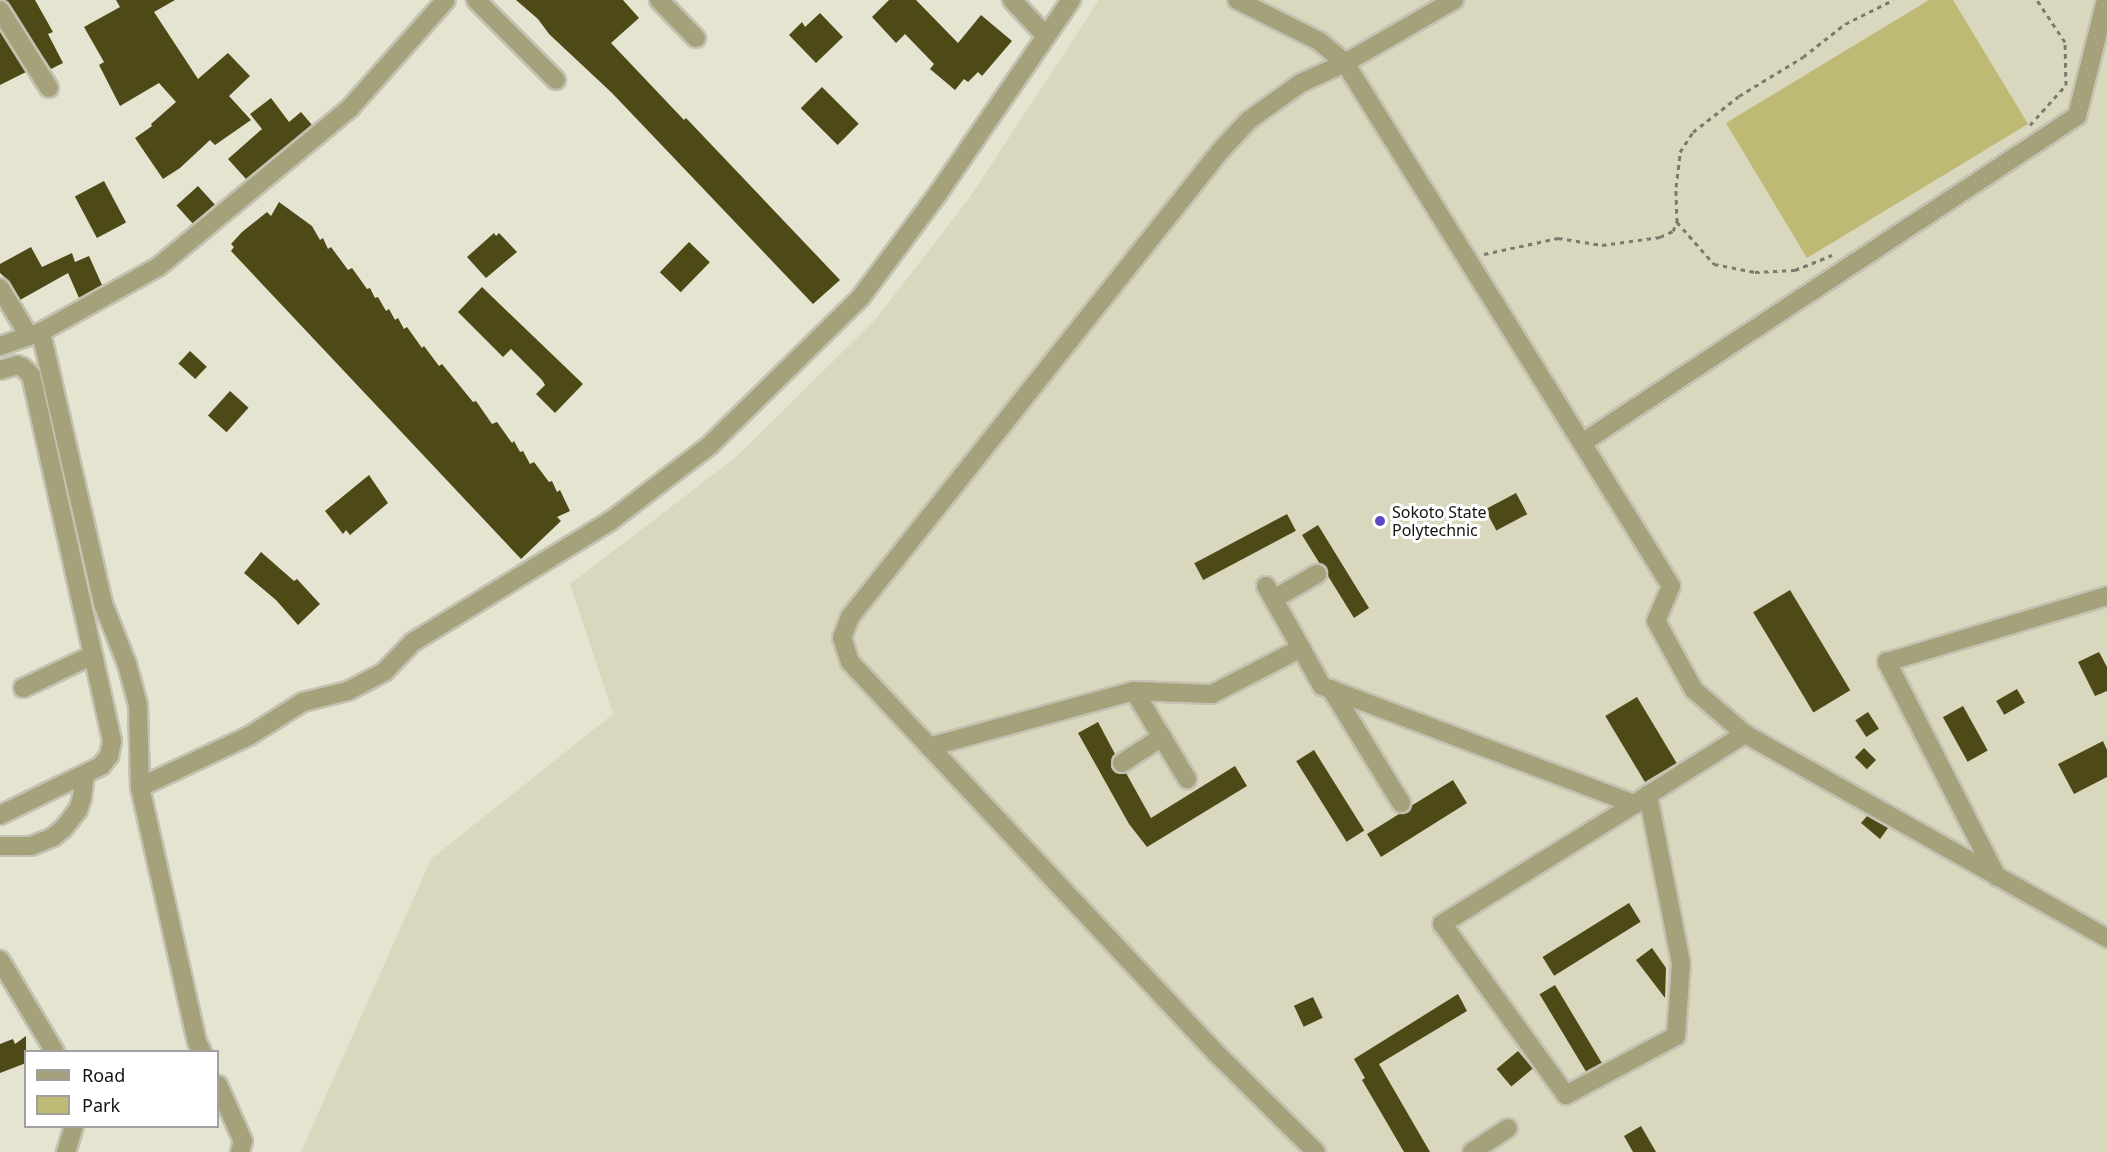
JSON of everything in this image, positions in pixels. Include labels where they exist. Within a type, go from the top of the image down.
[{"type":"street","points":[[0,346],[35,334],[158,267],[350,108],[446,0]]},
{"type":"street","points":[[476,0],[556,80]]},
{"type":"street","points":[[659,0],[696,38]]},
{"type":"street","points":[[1012,0],[1045,35]]},
{"type":"street","points":[[140,787],[249,736],[303,702],[348,691],[384,672],[413,642],[612,520],[710,445],[861,297],[958,166],[1071,0]]},
{"type":"street","points":[[1237,0],[1319,41],[1345,63],[1671,586],[1656,621],[1694,690],[1744,734],[2107,938]]},
{"type":"street","points":[[1316,1152],[1216,1053],[929,747],[850,662],[843,647],[846,623],[1221,150],[1250,120],[1292,89],[1345,63],[1454,0]]},
{"type":"street","points":[[1582,443],[2077,116],[2106,0]]},
{"type":"street","points":[[0,10],[49,88]]},
{"type":"street","points":[[0,288],[35,334],[104,606],[127,664],[138,705],[140,787],[197,1042],[201,1050]]},
{"type":"street","points":[[0,370],[16,365],[22,367],[30,375],[112,741],[105,761],[85,774],[0,815]]},
{"type":"street","points":[[1317,574],[1270,592],[1322,686],[1642,799]]},
{"type":"street","points":[[1997,877],[1887,662],[2107,596]]},
{"type":"street","points":[[929,747],[1134,691],[1212,694],[1301,648]]},
{"type":"street","points":[[23,688],[93,655]]},
{"type":"street","points":[[1331,689],[1401,803]]},
{"type":"street","points":[[1134,691],[1187,779]]},
{"type":"street","points":[[1642,799],[1681,963],[1676,1036],[1566,1095],[1442,924],[1744,734]]},
{"type":"street","points":[[1122,763],[1162,738]]},
{"type":"street","points":[[0,846],[31,846],[53,837],[63,829],[78,810],[85,786],[85,774]]},
{"type":"street","points":[[0,960],[54,1050]]},
{"type":"street","points":[[219,1087],[243,1141],[240,1152]]},
{"type":"street","points":[[66,1152],[73,1128]]},
{"type":"street","points":[[1472,1152],[1508,1128]]},
{"type":"path","points":[[1468,261],[1485,254],[1558,238],[1602,245],[1660,237],[1673,231],[1677,222],[1676,187],[1680,152],[1693,132],[1739,96],[1803,57],[1845,24],[1893,0]]},
{"type":"path","points":[[2028,128],[2066,85],[2065,42],[2037,0]]},
{"type":"path","points":[[1677,222],[1714,264],[1755,272],[1795,270],[1833,255]]},
{"type":"shaded area","name":"Sokoto State Polytechnic","points":[[1099,0],[2107,0],[2107,1152],[301,1152],[431,859],[613,714],[570,584],[735,458],[875,320],[968,200]]},
{"type":"green space","points":[[1929,0],[1953,0],[2028,124],[1807,258],[1726,123]]},
{"type":"building","points":[[5,0],[35,0],[53,32],[48,34],[63,63],[51,69]]},
{"type":"building","points":[[116,0],[175,0],[154,12],[198,79],[228,53],[250,76],[229,96],[251,120],[215,145],[210,140],[180,168],[163,179],[135,138],[152,126],[151,124],[176,102],[159,83],[120,106],[99,65],[104,62],[84,27],[120,7]]},
{"type":"building","points":[[516,0],[623,0],[639,18],[611,43],[684,120],[686,118],[840,280],[813,304],[612,93]]},
{"type":"building","points":[[889,0],[916,0],[958,43],[981,15],[1012,41],[982,76],[978,72],[968,82],[964,79],[955,90],[930,69],[934,64],[905,34],[896,43],[872,17]]},
{"type":"building","points":[[820,13],[843,37],[816,63],[789,35],[802,22],[805,27]]},
{"type":"building","points":[[0,31],[26,72],[0,85]]},
{"type":"building","points":[[822,87],[859,124],[838,145],[801,108]]},
{"type":"building","points":[[271,98],[289,122],[301,112],[312,125],[246,179],[228,159],[262,129],[250,114]]},
{"type":"building","points":[[104,181],[126,222],[97,238],[75,196]]},
{"type":"building","points":[[198,186],[215,205],[193,224],[176,205]]},
{"type":"building","points":[[279,202],[312,226],[320,240],[323,238],[328,249],[331,247],[348,270],[352,268],[367,289],[370,288],[375,298],[378,297],[386,311],[389,309],[395,320],[398,318],[404,329],[407,327],[422,348],[424,346],[439,366],[442,364],[473,402],[476,401],[492,424],[497,422],[512,443],[514,441],[520,452],[523,451],[530,464],[534,462],[549,482],[552,481],[557,492],[560,490],[570,511],[557,517],[561,521],[521,559],[231,251],[234,247],[231,244],[242,232],[267,212],[271,216]]},
{"type":"building","points":[[494,233],[496,236],[499,233],[517,252],[486,278],[467,257]]},
{"type":"building","points":[[689,242],[710,262],[681,292],[660,272]]},
{"type":"building","points":[[31,247],[42,267],[72,253],[75,262],[89,256],[102,285],[79,298],[68,273],[20,300],[10,282],[0,273],[0,264]]},
{"type":"building","points":[[482,287],[583,384],[555,413],[536,394],[545,385],[542,380],[511,349],[503,357],[458,312]]},
{"type":"building","points":[[190,351],[207,367],[195,379],[178,363]]},
{"type":"building","points":[[230,391],[249,408],[226,432],[208,416]]},
{"type":"building","points":[[369,475],[388,503],[350,535],[346,530],[343,534],[325,511]]},
{"type":"building","points":[[1516,493],[1527,514],[1496,531],[1485,509]]},
{"type":"building","points":[[1287,514],[1296,531],[1203,580],[1194,563]]},
{"type":"building","points":[[1318,525],[1369,608],[1354,618],[1328,576],[1326,568],[1320,564],[1302,535]]},
{"type":"building","points":[[261,552],[294,581],[297,579],[320,604],[298,625],[276,600],[244,573]]},
{"type":"building","points":[[1790,590],[1850,690],[1813,712],[1753,612]]},
{"type":"building","points":[[2099,652],[2107,667],[2107,691],[2095,696],[2078,662]]},
{"type":"building","points":[[2017,689],[2025,703],[2004,715],[1996,701]]},
{"type":"building","points":[[1637,697],[1677,763],[1645,782],[1605,716]]},
{"type":"building","points":[[1963,706],[1988,751],[1968,762],[1943,717]]},
{"type":"building","points":[[1868,712],[1879,729],[1866,737],[1855,720]]},
{"type":"building","points":[[1098,722],[1115,754],[1111,763],[1112,769],[1117,773],[1126,773],[1151,818],[1235,766],[1247,786],[1147,847],[1129,824],[1078,733]]},
{"type":"building","points":[[2103,741],[2107,750],[2107,777],[2074,794],[2058,764]]},
{"type":"building","points":[[1864,748],[1876,760],[1867,769],[1855,757]]},
{"type":"building","points":[[1314,750],[1364,831],[1347,842],[1296,761]]},
{"type":"building","points":[[1453,780],[1467,803],[1381,857],[1367,834],[1399,814],[1407,812],[1411,806]]},
{"type":"building","points":[[1867,816],[1888,828],[1880,839],[1861,823]]},
{"type":"building","points":[[1629,903],[1641,922],[1554,976],[1542,957]]},
{"type":"building","points":[[1652,948],[1666,968],[1665,998],[1636,960]]},
{"type":"building","points":[[1555,985],[1602,1063],[1586,1072],[1540,994]]},
{"type":"building","points":[[1458,994],[1467,1011],[1379,1064],[1430,1152],[1404,1152],[1362,1080],[1365,1078],[1354,1059]]},
{"type":"building","points":[[1313,997],[1323,1018],[1304,1027],[1294,1006]]},
{"type":"building","points":[[26,1036],[24,1064],[0,1073],[0,1044],[13,1039],[15,1044]]},
{"type":"building","points":[[1518,1051],[1533,1069],[1511,1087],[1497,1069]]},
{"type":"building","points":[[1641,1126],[1656,1152],[1633,1152],[1624,1136]]},
{"type":"place","name":"Sokoto State Polytechnic","points":[[1380,521]]}]
